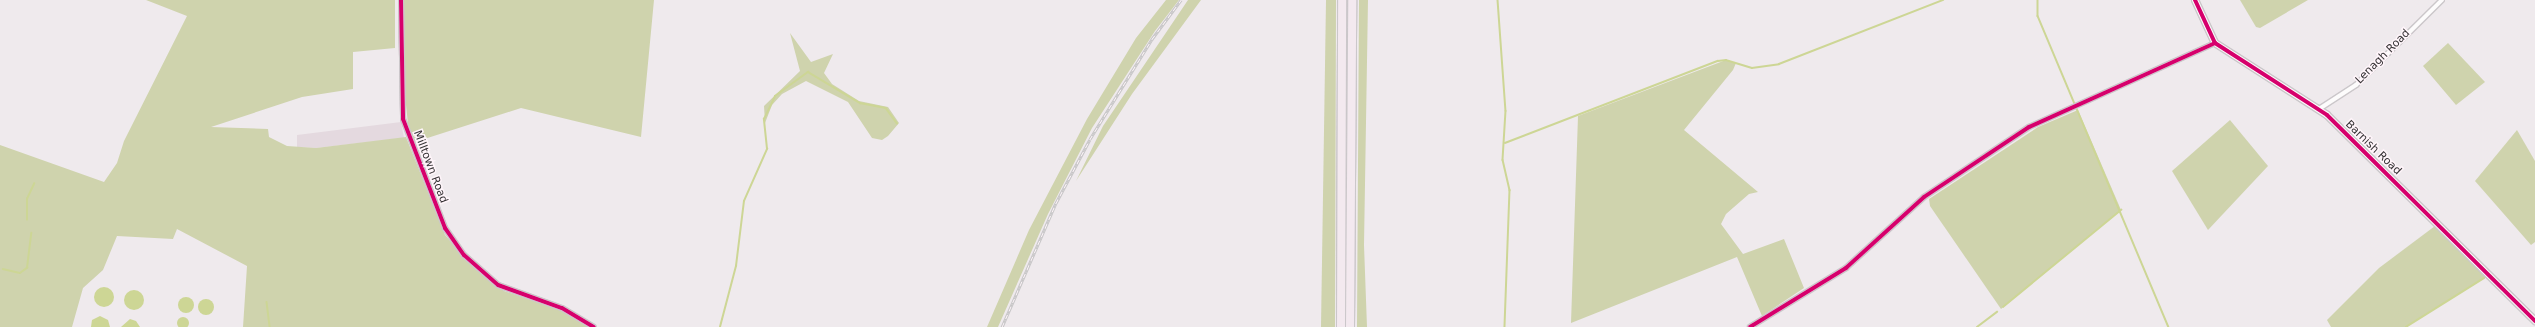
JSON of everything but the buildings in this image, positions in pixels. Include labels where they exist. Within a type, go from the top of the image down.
[{"type":"highway","points":[[1341,327],[1342,0]]},
{"type":"highway","points":[[1350,327],[1352,0]]},
{"type":"street","name":"Milltown Road","points":[[401,0],[403,119],[445,228],[464,255],[498,285],[562,308],[594,327]]},
{"type":"street","points":[[1750,327],[1846,268],[1924,197],[2029,127],[2078,103],[2215,43],[2195,0]]},
{"type":"street","name":"Lenagh Road","points":[[2319,109],[2356,85],[2442,0]]},
{"type":"street","name":"Barnish Road","points":[[2215,43],[2319,109],[2535,321]]},
{"type":"shaded area","points":[[146,0],[395,0],[395,48],[353,52],[353,89],[302,97],[211,127],[268,129],[269,137],[287,146],[316,148],[406,137],[445,235],[467,260],[504,291],[561,310],[590,327],[243,327],[247,266],[177,229],[173,239],[117,236],[103,270],[83,288],[72,327],[0,327],[0,145],[104,182],[117,163],[124,141],[187,16]]},
{"type":"shaded area","points":[[404,0],[654,0],[641,137],[521,108],[415,142],[408,124],[404,86]]},
{"type":"shaded area","points":[[1166,0],[1179,0],[1155,31],[1092,128],[1048,214],[998,327],[987,327],[1029,230],[1087,119],[1136,38]]},
{"type":"shaded area","points":[[1188,0],[1201,0],[1132,94],[1076,181],[1103,126]]},
{"type":"shaded area","points":[[1326,0],[1336,0],[1335,327],[1321,327]]},
{"type":"shaded area","points":[[1359,0],[1368,0],[1364,245],[1367,327],[1357,327]]},
{"type":"shaded area","points":[[2240,0],[2308,0],[2260,28],[2256,27]]},
{"type":"shaded area","points":[[790,33],[811,62],[833,54],[824,73],[832,84],[859,101],[888,107],[899,123],[888,136],[882,140],[872,138],[848,102],[806,81],[782,94],[772,105],[765,123],[764,106],[800,71]]},
{"type":"shaded area","points":[[2448,43],[2485,82],[2456,105],[2423,66]]},
{"type":"shaded area","points":[[1726,60],[1736,63],[1733,70],[1684,130],[1758,192],[1749,194],[1726,214],[1721,224],[1743,254],[1784,239],[1804,288],[1762,316],[1737,257],[1571,323],[1578,116]]},
{"type":"shaded area","points":[[2078,110],[2121,210],[2001,309],[1930,206],[1929,199],[2038,127]]},
{"type":"shaded area","points":[[2230,120],[2268,166],[2208,230],[2172,171]]},
{"type":"shaded area","points":[[401,122],[404,138],[316,148],[297,147],[297,135]]},
{"type":"shaded area","points":[[2517,130],[2535,161],[2535,242],[2531,245],[2475,181]]},
{"type":"shaded area","points":[[2435,226],[2486,277],[2406,327],[2331,327],[2327,320],[2379,268]]},
{"type":"shaded area","points":[[104,287],[111,290],[114,297],[111,304],[104,307],[97,304],[94,297],[97,290]]},
{"type":"shaded area","points":[[134,290],[141,293],[144,300],[141,307],[134,310],[127,307],[124,300],[127,293]]},
{"type":"shaded area","points":[[186,297],[192,299],[194,305],[192,311],[186,313],[180,311],[178,305],[180,299]]},
{"type":"shaded area","points":[[206,299],[212,301],[214,307],[212,313],[206,315],[200,313],[198,307],[200,301]]},
{"type":"shaded area","points":[[100,316],[108,320],[110,327],[91,327],[92,320]]},
{"type":"shaded area","points":[[181,317],[185,317],[189,323],[185,329],[181,329],[177,325],[177,321]]},
{"type":"shaded area","points":[[130,319],[136,321],[140,327],[121,327]]},
{"type":"waterway","points":[[1498,0],[1506,111],[1503,160],[1510,190],[1505,327]]},
{"type":"waterway","points":[[1505,143],[1718,61],[1726,60],[1752,68],[1779,64],[1943,0]]},
{"type":"waterway","points":[[2038,0],[2038,16],[2169,327]]},
{"type":"waterway","points":[[720,327],[736,266],[744,201],[767,149],[764,119],[775,96],[808,72],[860,103],[886,108],[897,123]]},
{"type":"waterway","points":[[27,220],[27,199],[34,184]]},
{"type":"waterway","points":[[2003,307],[2121,210]]},
{"type":"waterway","points":[[3,269],[20,273],[27,268],[31,233]]},
{"type":"waterway","points":[[2406,327],[2484,278]]},
{"type":"waterway","points":[[267,302],[270,327]]},
{"type":"waterway","points":[[1977,327],[1997,312]]},
{"type":"railway","points":[[1002,327],[1056,203],[1090,139],[1152,39],[1181,0]]},
{"type":"cycle path","points":[[401,0],[403,119],[445,228],[464,255],[498,285],[562,308],[594,327]]},
{"type":"cycle path","points":[[2195,0],[2215,43],[2327,115],[2535,321]]},
{"type":"cycle path","points":[[1750,327],[1846,268],[1924,197],[2029,127],[2215,43]]}]
